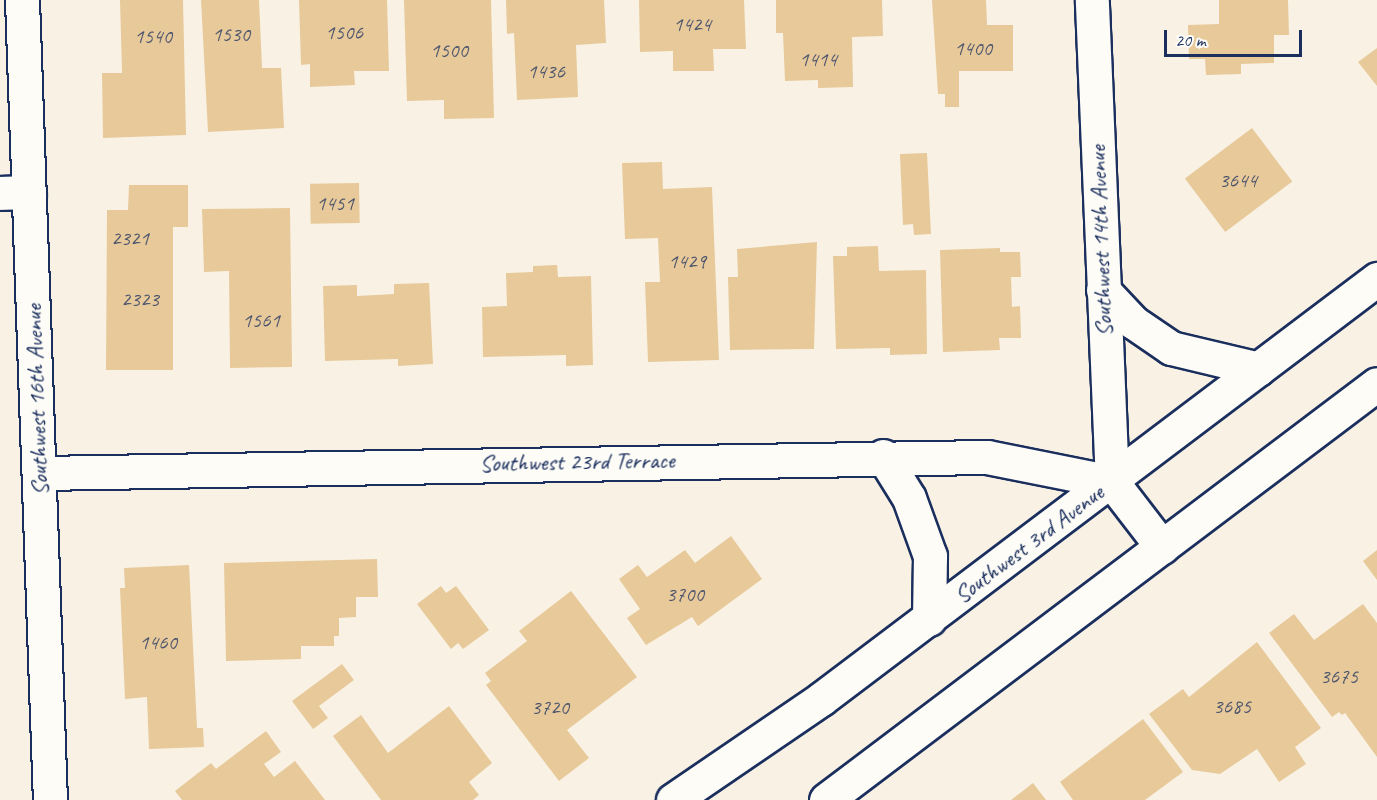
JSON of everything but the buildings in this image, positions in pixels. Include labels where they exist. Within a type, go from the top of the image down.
[{"type":"street","name":"Southwest 16th Avenue","points":[[22,0],[15,193],[40,473],[50,800]]},
{"type":"street","name":"Southwest 14th Avenue","points":[[1092,0],[1112,482]]},
{"type":"street","name":"Southwest 3rd Avenue","points":[[673,800],[821,699],[1112,482],[1377,279]]},
{"type":"street","points":[[1103,290],[1132,322],[1171,348],[1258,369]]},
{"type":"street","points":[[826,800],[1377,384]]},
{"type":"street","points":[[883,456],[909,498],[930,556],[929,619]]},
{"type":"street","name":"Southwest 23rd Terrace","points":[[40,473],[883,456],[987,457],[1112,482]]},
{"type":"street","points":[[1112,482],[1162,547]]}]
